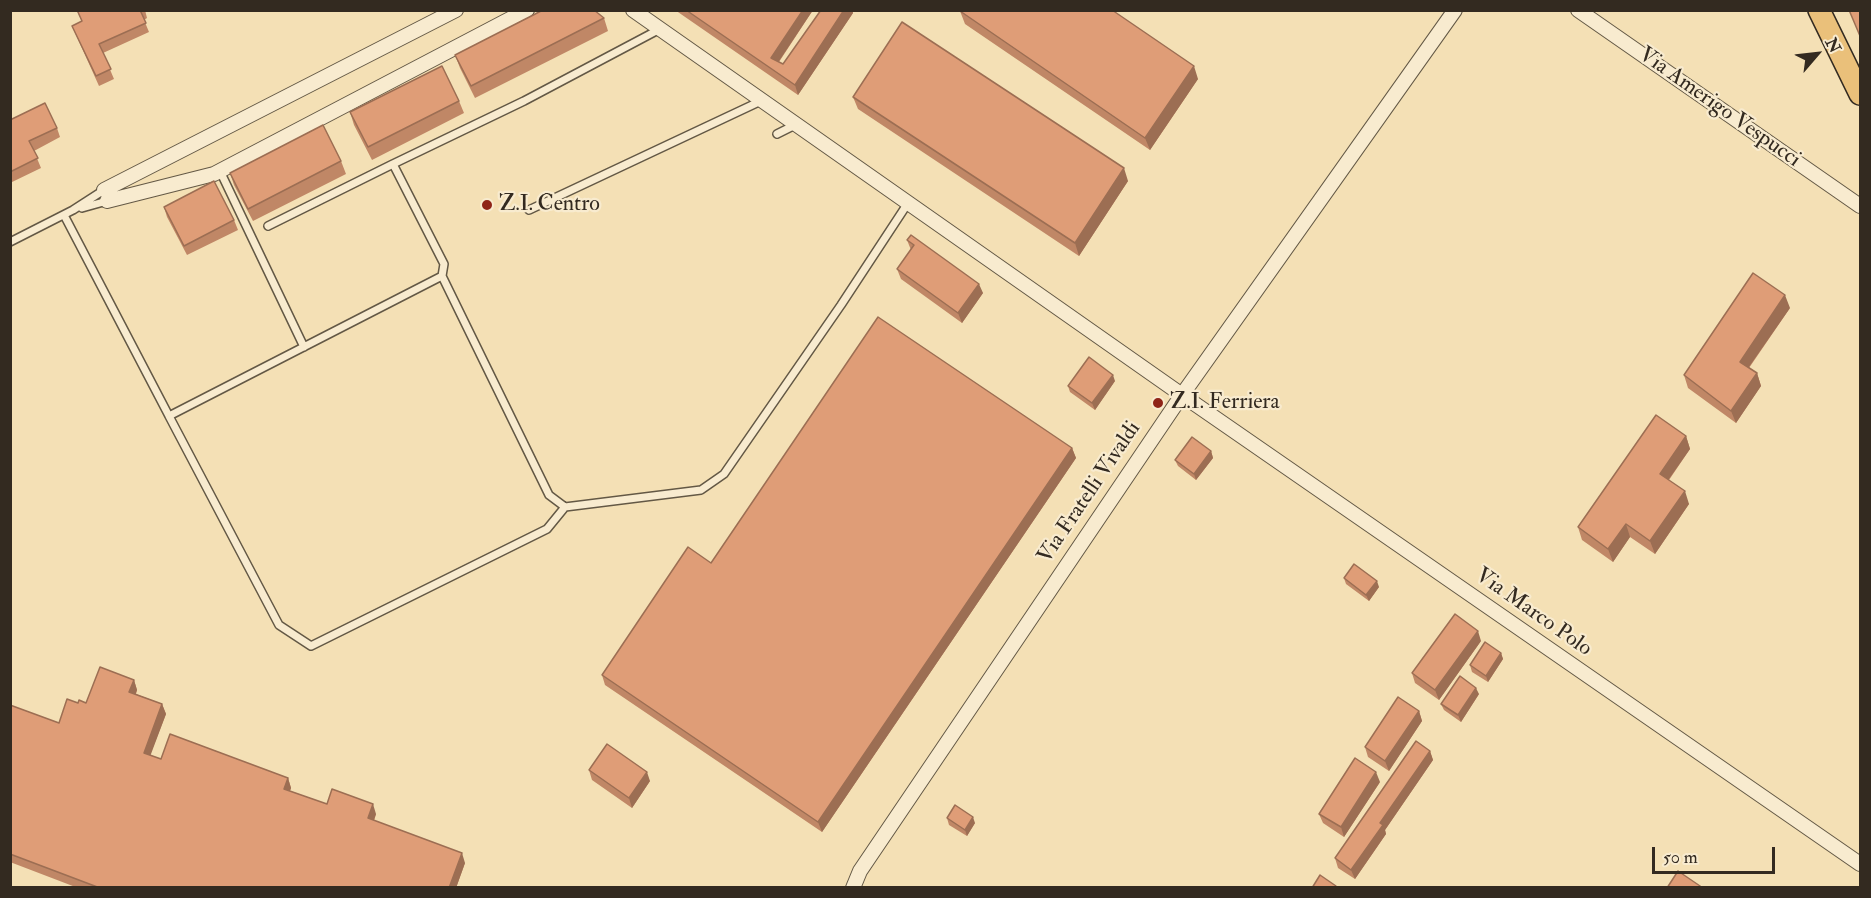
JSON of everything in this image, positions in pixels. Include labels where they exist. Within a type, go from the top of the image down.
[{"type":"main road","points":[[1819,10],[1860,94]]},
{"type":"street","points":[[106,196],[456,10]]},
{"type":"street","points":[[106,196],[214,174],[527,10]]},
{"type":"street","name":"Via Marco Polo","points":[[633,10],[1182,395],[1860,864]]},
{"type":"street","name":"Via Fratelli Vivaldi","points":[[853,888],[860,871],[1182,395],[1455,10]]},
{"type":"street","name":"Via Amerigo Vespucci","points":[[1578,10],[1860,206]]},
{"type":"lane","points":[[268,226],[524,100],[660,29]]},
{"type":"lane","points":[[530,210],[762,100]]},
{"type":"lane","points":[[777,134],[797,124]]},
{"type":"lane","points":[[393,164],[444,264],[442,276],[549,495],[565,507]]},
{"type":"lane","points":[[220,171],[304,347]]},
{"type":"lane","points":[[10,242],[106,196]]},
{"type":"lane","points":[[74,210],[106,196]]},
{"type":"lane","points":[[63,215],[279,625],[311,646],[547,529],[565,507],[701,490],[724,474],[841,305],[908,203]]},
{"type":"lane","points":[[170,416],[442,276]]},
{"type":"building","points":[[77,10],[140,10],[146,23],[99,44],[111,69],[96,76],[72,26],[82,21]]},
{"type":"building","points":[[543,10],[594,10],[604,18],[471,86],[455,55]]},
{"type":"building","points":[[686,10],[803,10],[771,58],[783,64],[821,10],[844,10],[795,85]]},
{"type":"building","points":[[961,10],[1112,10],[1194,66],[1145,138]]},
{"type":"building","points":[[1849,10],[1860,10],[1860,36]]},
{"type":"building","points":[[902,22],[1124,168],[1075,243],[853,97]]},
{"type":"building","points":[[442,66],[459,101],[368,147],[350,112]]},
{"type":"building","points":[[45,103],[57,128],[29,141],[38,158],[10,172],[10,120]]},
{"type":"building","points":[[323,125],[341,161],[248,209],[230,173]]},
{"type":"building","points":[[214,181],[234,220],[184,246],[164,207]]},
{"type":"building","points":[[911,235],[979,284],[958,313],[897,269],[914,245],[907,240]]},
{"type":"building","points":[[1753,273],[1785,295],[1740,362],[1757,373],[1731,411],[1684,375]]},
{"type":"building","points":[[878,317],[1072,448],[818,822],[602,675],[688,547],[711,563]]},
{"type":"building","points":[[1089,357],[1113,375],[1092,403],[1068,386]]},
{"type":"building","points":[[1656,415],[1686,436],[1660,474],[1685,491],[1650,541],[1626,524],[1608,549],[1578,527]]},
{"type":"building","points":[[1192,437],[1211,451],[1194,474],[1175,460]]},
{"type":"building","points":[[1354,564],[1377,581],[1366,595],[1344,578]]},
{"type":"building","points":[[1455,614],[1478,631],[1435,690],[1412,673]]},
{"type":"building","points":[[1485,642],[1501,653],[1486,676],[1470,665]]},
{"type":"building","points":[[100,667],[134,680],[129,692],[162,704],[144,753],[161,759],[170,734],[288,778],[284,789],[327,804],[332,789],[373,804],[368,818],[462,853],[449,888],[100,888],[10,854],[10,705],[59,723],[67,699],[86,703]]},
{"type":"building","points":[[1460,676],[1476,688],[1458,715],[1441,704]]},
{"type":"building","points":[[1398,697],[1419,711],[1385,761],[1365,747]]},
{"type":"building","points":[[1416,741],[1430,751],[1380,823],[1383,825],[1351,870],[1335,858]]},
{"type":"building","points":[[607,744],[647,772],[629,798],[589,770]]},
{"type":"building","points":[[1355,758],[1376,772],[1341,827],[1319,814]]},
{"type":"building","points":[[955,805],[973,817],[965,830],[947,818]]},
{"type":"building","points":[[1678,871],[1703,888],[1667,888]]},
{"type":"building","points":[[1320,875],[1336,886],[1335,888],[1312,888]]},
{"type":"place","name":"Z.I. Centro","points":[[487,205]]},
{"type":"place","name":"Z.I. Ferriera","points":[[1158,403]]}]
